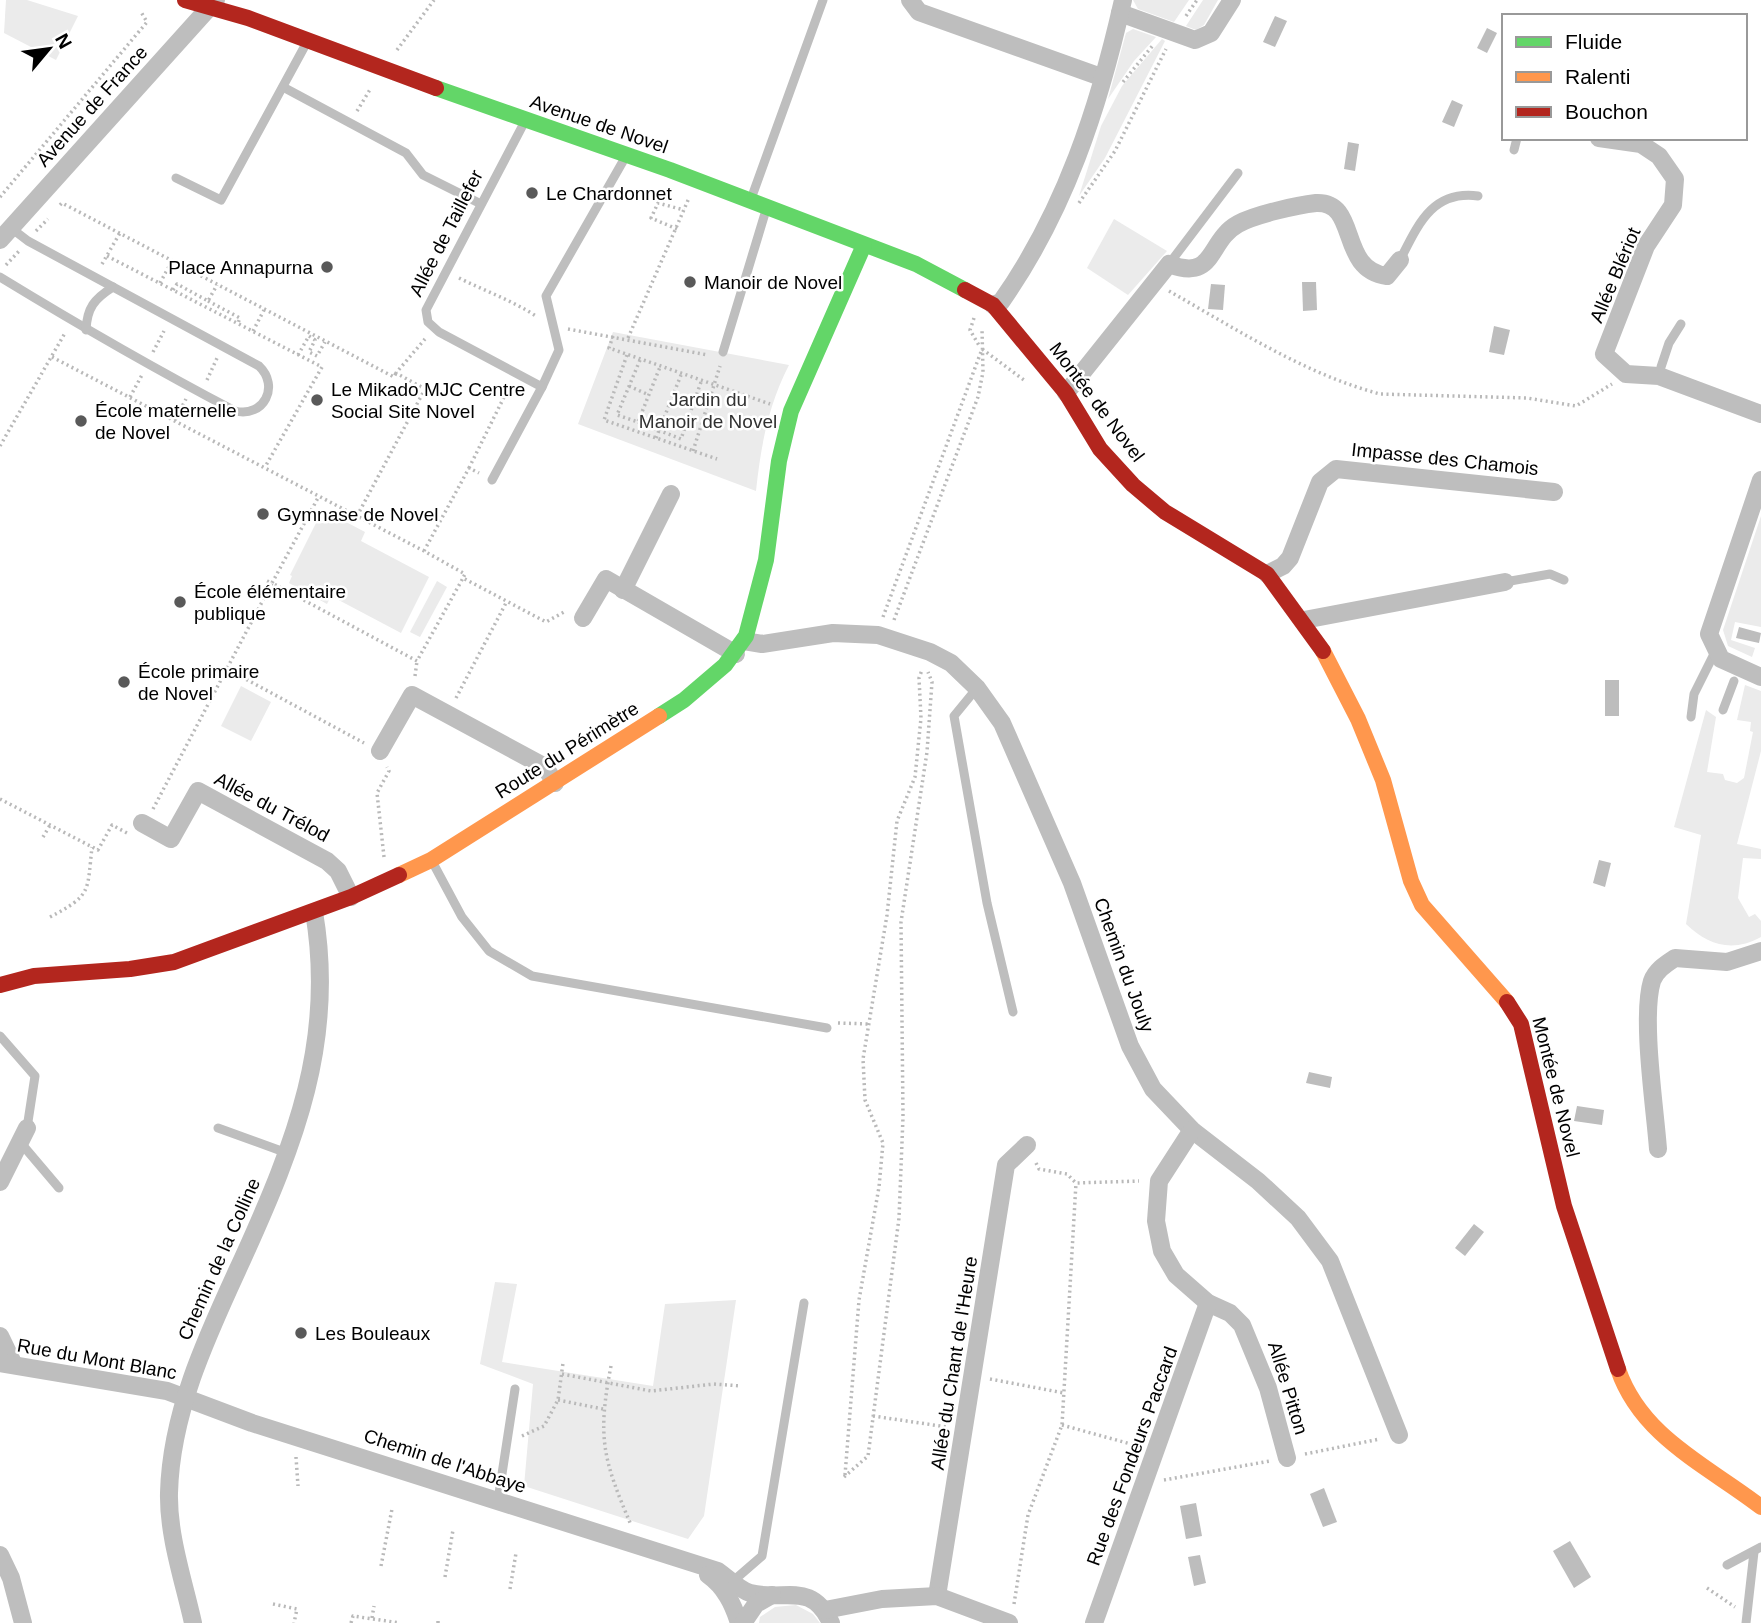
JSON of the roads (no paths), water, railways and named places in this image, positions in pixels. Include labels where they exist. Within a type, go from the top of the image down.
[{"type":"street","name":"Avenue de Novel","points":[[185,0],[213,4],[750,201],[916,264],[989,303]]},
{"type":"street","points":[[910,0],[919,12],[1101,77]]},
{"type":"street","points":[[989,303],[1003,298],[1055,209],[1077,163],[1122,6],[1170,32],[1195,40],[1206,37],[1232,0]]},
{"type":"street","name":"Avenue de France","points":[[5,234],[213,4]]},
{"type":"street","name":"Allée Blériot","points":[[1643,141],[1659,156],[1675,179],[1673,205],[1646,246],[1604,354],[1626,374],[1660,371]]},
{"type":"street","points":[[1066,393],[1169,264],[1193,270],[1203,266],[1236,225],[1317,203],[1338,211],[1356,258],[1364,269],[1373,274],[1387,276],[1400,260]]},
{"type":"street","points":[[583,618],[606,579],[623,590],[740,647],[760,587],[779,461],[790,411],[864,245]]},
{"type":"street","name":"Montée de Novel","points":[[989,303],[1066,393],[1100,449],[1148,499],[1267,574],[1304,620],[1343,688],[1371,747],[1411,881],[1422,905],[1500,992],[1521,1024],[1564,1206],[1626,1393],[1639,1415],[1662,1437],[1761,1507]]},
{"type":"street","points":[[1660,371],[1761,414]]},
{"type":"street","name":"Impasse des Chamois","points":[[1267,574],[1283,566],[1290,558],[1320,482],[1336,469],[1554,492]]},
{"type":"street","points":[[1761,480],[1710,625],[1711,643],[1715,652],[1737,675],[1761,677]]},
{"type":"street","points":[[623,590],[671,494]]},
{"type":"street","points":[[1304,620],[1505,583]]},
{"type":"street","name":"Chemin du Jouly","points":[[740,647],[832,633],[878,635],[929,652],[951,663],[977,688],[1002,723],[1072,883],[1130,1046],[1153,1089],[1192,1130],[1258,1181],[1298,1218],[1329,1261],[1399,1435]]},
{"type":"street","name":"Route du Périmètre","points":[[0,985],[34,976],[130,969],[174,962],[314,912],[394,878],[431,860],[684,700],[740,647]]},
{"type":"street","points":[[380,751],[412,695],[545,767],[555,783]]},
{"type":"street","name":"Allée du Trélod","points":[[143,824],[171,839],[198,791],[327,861],[338,871],[351,897]]},
{"type":"street","name":"Chemin de la Colline","points":[[194,1623],[173,1532],[169,1495],[186,1397],[198,1358],[288,1153],[305,1104],[315,1054],[318,958],[314,912]]},
{"type":"street","points":[[1658,1149],[1649,1028],[1651,991],[1656,974],[1675,958],[1727,962],[1761,951]]},
{"type":"street","name":"Allée Pitton","points":[[1192,1130],[1159,1181],[1156,1221],[1163,1251],[1176,1275],[1208,1303],[1230,1313],[1252,1342],[1287,1458]]},
{"type":"street","points":[[0,1182],[23,1135]]},
{"type":"street","name":"Allée du Chant de l'Heure","points":[[937,1596],[1006,1165],[1027,1145]]},
{"type":"street","name":"Rue des Fondeurs Paccard","points":[[1094,1623],[1208,1303]]},
{"type":"street","points":[[0,1336],[7,1364]]},
{"type":"street","name":"Rue du Mont Blanc","points":[[7,1364],[167,1391],[186,1397]]},
{"type":"street","name":"Chemin de l'Abbaye","points":[[186,1397],[252,1423],[719,1571],[748,1592],[808,1597],[828,1617]]},
{"type":"street","points":[[2,1562],[23,1623]]},
{"type":"street","name":"Chemin de l'Abbaye","points":[[691,1563],[718,1581],[733,1604],[741,1623],[757,1604],[772,1595]]},
{"type":"street","points":[[828,1617],[882,1599],[937,1596],[1011,1616]]},
{"type":"lane","points":[[750,201],[823,0]]},
{"type":"lane","points":[[176,178],[221,200],[308,41]]},
{"type":"lane","points":[[284,87],[406,153],[423,174],[481,204]]},
{"type":"lane","name":"Allée de Taillefer","points":[[525,120],[426,310],[427,318],[434,328],[542,387]]},
{"type":"lane","points":[[1514,150],[1516,140]]},
{"type":"lane","points":[[492,480],[559,350],[546,296],[627,155]]},
{"type":"lane","points":[[1169,264],[1238,173]]},
{"type":"lane","points":[[1400,260],[1420,223],[1433,206],[1453,196],[1478,196]]},
{"type":"lane","points":[[722,355],[767,208]]},
{"type":"lane","points":[[0,277],[86,330],[243,413],[264,404],[270,388],[265,372],[223,346],[95,277],[5,234]]},
{"type":"lane","points":[[86,330],[87,312],[97,297],[113,287]]},
{"type":"lane","points":[[1660,371],[1669,343],[1681,324]]},
{"type":"lane","points":[[1505,583],[1550,574],[1564,580]]},
{"type":"lane","points":[[1691,717],[1694,694],[1715,652]]},
{"type":"lane","points":[[1723,710],[1737,675]]},
{"type":"lane","points":[[977,688],[954,716],[987,903],[1013,1012]]},
{"type":"lane","points":[[431,860],[462,917],[489,951],[532,976],[827,1028]]},
{"type":"lane","points":[[0,1036],[34,1076],[23,1135],[59,1188]]},
{"type":"lane","points":[[218,1128],[288,1153]]},
{"type":"lane","points":[[732,1582],[762,1556],[803,1303]]},
{"type":"lane","points":[[498,1500],[515,1389]]},
{"type":"lane","points":[[1727,1565],[1757,1550]]},
{"type":"lane","points":[[1746,1623],[1757,1550]]},
{"type":"place","name":"Le Chardonnet","points":[[532,193]]},
{"type":"place","name":"Place Annapurna","points":[[327,267]]},
{"type":"place","name":"Manoir de Novel","points":[[690,282]]},
{"type":"place","name":"Le Mikado MJC Centre Social Site Novel","points":[[317,400]]},
{"type":"place","name":"École maternelle de Novel","points":[[81,421]]},
{"type":"place","name":"Gymnase de Novel","points":[[263,514]]},
{"type":"place","name":"École élémentaire publique","points":[[180,602]]},
{"type":"place","name":"École primaire de Novel","points":[[124,682]]},
{"type":"place","name":"Les Bouleaux","points":[[301,1333]]},
{"type":"park label","name":"Jardin du Manoir de Novel","points":[[708,410]]}]
